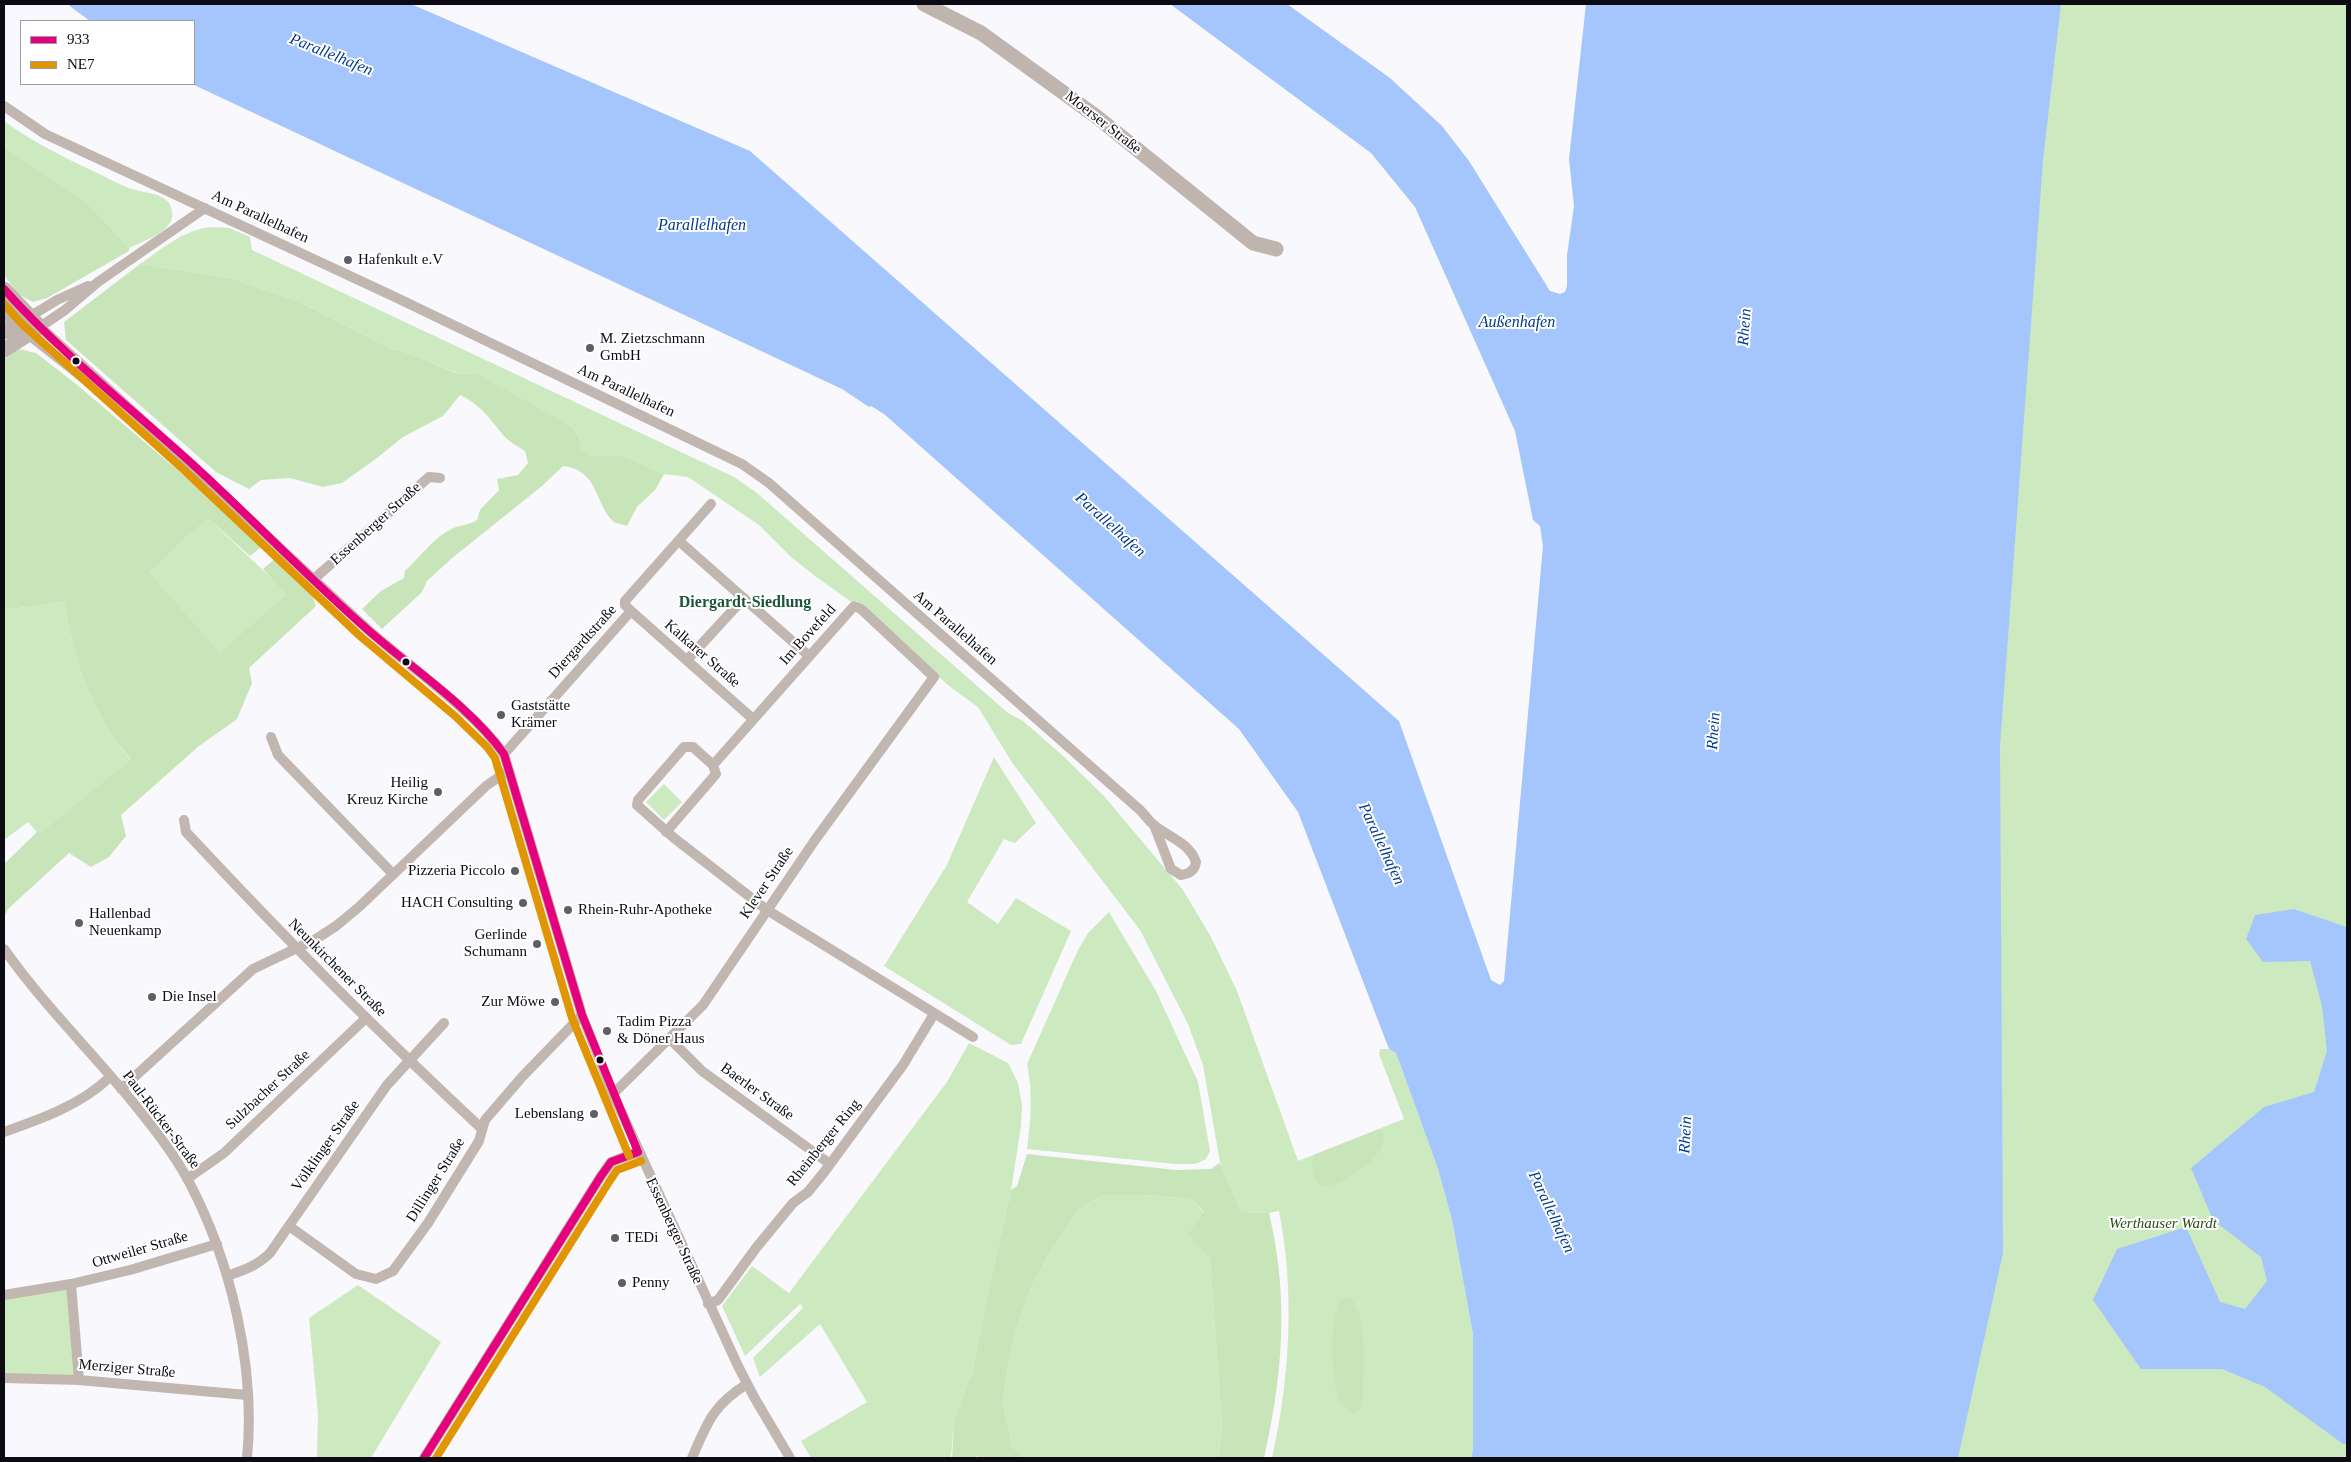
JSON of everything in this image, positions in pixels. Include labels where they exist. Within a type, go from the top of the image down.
[{"type":"street","name":"Moerser Straße","points":[[924,4],[981,33],[1097,117],[1253,243],[1276,250]]},
{"type":"street","name":"Am Parallelhafen","points":[[4,106],[45,134],[205,208],[742,464],[769,483],[1140,810],[1154,826],[1171,869],[1181,875],[1191,871],[1195,867],[1194,857],[1171,834],[1154,826]]},
{"type":"street","points":[[4,350],[65,310],[98,282],[205,208]]},
{"type":"street","points":[[4,332],[57,300],[98,282]]},
{"type":"street","name":"Essenberger Straße","points":[[4,289],[23,320]]},
{"type":"street","name":"Essenberger Straße","points":[[4,309],[23,320],[153,429],[314,579],[462,709],[495,741],[504,754],[582,1015],[613,1094],[708,1304],[747,1384],[790,1458]]},
{"type":"street","name":"Essenberger Straße","points":[[314,579],[429,477],[440,478]]},
{"type":"street","name":"Diergardtstraße","points":[[504,754],[631,611],[625,605],[625,601],[710,504]]},
{"type":"street","points":[[679,541],[809,656]]},
{"type":"street","points":[[687,660],[744,598]]},
{"type":"street","name":"Im Bovefeld","points":[[666,832],[716,774],[714,765],[854,606],[861,610],[934,676]]},
{"type":"street","name":"Kalkarer Straße","points":[[631,611],[753,719]]},
{"type":"street","name":"Klever Straße","points":[[613,1094],[703,1005],[815,840],[934,676]]},
{"type":"street","points":[[271,737],[278,755],[393,874]]},
{"type":"street","points":[[714,765],[693,747],[684,747],[638,800],[637,804],[640,809],[666,832],[766,910],[972,1038]]},
{"type":"street","points":[[121,1089],[253,969],[336,926],[486,786],[509,770]]},
{"type":"street","name":"Neunkirchener Straße","points":[[184,820],[186,832],[295,947],[409,1061],[481,1128]]},
{"type":"street","name":"Paul-Rücker-Straße","points":[[4,949],[48,1007],[121,1089],[175,1159],[187,1179],[216,1244],[227,1276],[243,1349],[247,1395],[247,1458]]},
{"type":"street","name":"Rheinberger Ring","points":[[708,1304],[718,1300],[756,1248],[794,1203],[808,1192],[830,1164],[903,1065],[934,1014]]},
{"type":"street","name":"Dillinger Straße","points":[[290,1226],[356,1274],[376,1279],[393,1271],[428,1223],[478,1141],[481,1128],[522,1077],[582,1015]]},
{"type":"street","name":"Sulzbacher Straße","points":[[187,1179],[224,1153],[366,1018]]},
{"type":"street","name":"Völklinger Straße","points":[[227,1276],[261,1262],[290,1226],[386,1085],[444,1023]]},
{"type":"street","name":"Baerler Straße","points":[[670,1039],[702,1071],[830,1164]]},
{"type":"street","points":[[4,1132],[51,1115],[91,1094],[110,1077]]},
{"type":"street","points":[[424,1458],[600,1176],[611,1162],[638,1152]]},
{"type":"street","name":"Ottweiler Straße","points":[[4,1295],[71,1284],[130,1270],[216,1244]]},
{"type":"street","points":[[71,1284],[79,1380]]},
{"type":"street","name":"Merziger Straße","points":[[4,1378],[79,1380],[247,1395]]},
{"type":"street","points":[[692,1458],[715,1410],[734,1392],[747,1384]]},
{"type":"green space","name":"Werthauser Wardt","points":[[2053,4],[2347,4],[2347,1443],[2343,1444],[2347,1444],[2347,1458],[1941,1458],[1993,723]]},
{"type":"green space","points":[[4,121],[26,136],[73,162],[132,189],[162,197],[170,205],[172,211],[172,218],[169,224],[164,230],[129,248],[87,202],[4,147]]},
{"type":"green space","points":[[4,147],[87,202],[129,248],[129,251],[47,298],[33,302],[18,294],[4,275]]},
{"type":"green space","points":[[211,227],[229,228],[250,237],[252,250],[734,477],[757,493],[1008,713],[1023,721],[1062,755],[1104,796],[1183,890],[1211,937],[1237,991],[1298,1161],[1404,1119],[1379,1054],[1380,1049],[1389,1049],[1396,1053],[1438,1169],[1452,1220],[1473,1334],[1473,1450],[1471,1458],[1272,1458],[1283,1397],[1289,1304],[1284,1242],[1279,1211],[1269,1213],[1242,1212],[1221,1168],[1203,1065],[1188,1024],[1140,930],[1013,764],[978,707],[949,686],[857,601],[850,601],[815,576],[791,557],[759,525],[688,477],[664,474],[622,455],[591,458],[582,451],[579,437],[571,426],[471,373],[459,374],[414,355],[390,348],[302,303],[234,279],[140,264],[182,236]]},
{"type":"green space","points":[[140,264],[234,279],[302,303],[390,348],[414,355],[458,374],[471,373],[482,377],[571,426],[579,437],[582,451],[591,457],[622,455],[664,474],[655,490],[637,507],[627,526],[616,523],[609,517],[591,482],[584,475],[575,469],[563,466],[542,486],[451,559],[427,581],[422,592],[382,629],[362,609],[381,591],[404,578],[405,571],[443,534],[451,529],[477,520],[480,510],[499,490],[497,479],[518,475],[528,463],[525,451],[506,438],[475,404],[460,395],[443,416],[403,437],[342,483],[323,487],[290,478],[261,480],[249,489],[216,472],[66,340],[64,322]]},
{"type":"green space","points":[[18,349],[36,353],[76,384],[247,529],[262,546],[250,556],[209,519],[185,538],[150,573],[220,653],[286,594],[263,569],[277,557],[309,586],[316,606],[249,668],[252,683],[237,719],[199,746],[121,815],[126,836],[109,857],[91,867],[69,853],[8,909],[4,918],[4,864],[37,832],[41,832],[131,760],[105,724],[88,691],[74,647],[64,602],[4,610],[4,359]]},
{"type":"green space","points":[[209,519],[287,593],[220,654],[150,573],[185,538]]},
{"type":"green space","points":[[64,602],[74,647],[88,691],[105,724],[131,761],[41,832],[37,832],[28,822],[4,840],[4,610]]},
{"type":"green space","points":[[994,757],[1036,823],[1015,843],[1004,839],[967,902],[998,924],[1016,898],[1071,931],[1021,1044],[1011,1045],[884,966],[947,865]]},
{"type":"green space","points":[[664,784],[682,802],[664,820],[646,802]]},
{"type":"green space","points":[[1109,912],[1156,991],[1198,1082],[1210,1151],[1206,1159],[1195,1164],[1176,1164],[1027,1149],[1031,1106],[1027,1064],[1078,950],[1088,933]]},
{"type":"green space","points":[[969,1043],[1008,1063],[1018,1083],[1022,1105],[1021,1126],[1011,1190],[986,1300],[973,1370],[954,1419],[951,1458],[811,1458],[801,1441],[867,1402],[820,1324],[760,1377],[753,1358],[803,1308],[800,1304],[745,1356],[722,1306],[752,1266],[789,1293],[947,1082]]},
{"type":"green space","points":[[1379,1129],[1383,1137],[1382,1145],[1369,1163],[1339,1182],[1330,1185],[1320,1185],[1313,1171],[1314,1155]]},
{"type":"green space","points":[[1027,1154],[1176,1170],[1211,1169],[1219,1163],[1242,1212],[1269,1213],[1279,1275],[1281,1336],[1276,1397],[1264,1458],[1218,1458],[1222,1427],[1210,1259],[1188,1234],[1204,1212],[1191,1199],[1147,1195],[1102,1195],[1078,1210],[1052,1248],[1031,1288],[1016,1331],[1006,1376],[1003,1404],[1012,1446],[1023,1458],[980,1458],[976,1456],[975,1458],[952,1458],[954,1419],[973,1370],[986,1300],[1011,1190],[1017,1186]]},
{"type":"green space","points":[[1102,1195],[1147,1195],[1191,1199],[1204,1213],[1189,1234],[1210,1259],[1222,1427],[1218,1458],[1023,1458],[1012,1446],[1003,1404],[1006,1376],[1016,1331],[1031,1288],[1052,1248],[1078,1210]]},
{"type":"green space","points":[[71,1284],[79,1380],[4,1378],[4,1295]]},
{"type":"green space","points":[[358,1285],[441,1342],[371,1458],[317,1458],[318,1414],[309,1318]]},
{"type":"green space","points":[[1350,1298],[1360,1318],[1364,1346],[1363,1400],[1361,1409],[1355,1413],[1346,1409],[1340,1402],[1333,1366],[1333,1333],[1337,1307],[1341,1299]]},
{"type":"water","points":[[67,4],[411,4],[750,151],[1399,721],[1491,980],[1500,985],[1504,981],[1543,546],[1540,526],[1533,520],[1515,431],[1415,207],[1371,153],[1170,4],[1287,4],[1390,78],[1442,126],[1469,161],[1550,291],[1560,294],[1565,292],[1567,286],[1567,255],[1574,206],[1569,159],[1586,4],[2061,4],[2043,160],[2000,746],[2003,1253],[1958,1458],[1471,1458],[1473,1450],[1473,1334],[1452,1220],[1438,1169],[1396,1053],[1389,1049],[1298,812],[1239,729],[884,414],[871,406],[869,407],[842,389],[194,85],[195,20],[89,20]]},
{"type":"water","points":[[2294,909],[2347,927],[2347,1444],[2343,1444],[2265,1387],[2222,1369],[2141,1369],[2093,1300],[2117,1249],[2186,1227],[2220,1302],[2245,1309],[2267,1281],[2261,1257],[2213,1220],[2191,1168],[2264,1107],[2314,1092],[2327,1051],[2322,1006],[2310,961],[2263,962],[2246,939],[2255,915]]},
{"type":"transit line","name":"933","points":[[4,289],[48,335],[212,482],[345,609],[458,704],[475,720],[504,754],[582,1015],[638,1152]]},
{"type":"transit line","name":"NE7","points":[[4,304],[22,324],[184,470],[360,636],[455,716],[487,747],[495,758],[572,1018],[629,1156]]},
{"type":"transit line","name":"933","points":[[424,1458],[601,1176],[611,1162],[638,1152]]},
{"type":"transit line","name":"NE7","points":[[436,1458],[617,1170],[641,1161]]},
{"type":"place","name":"Hafenkult e.V","points":[[348,260]]},
{"type":"place","name":"M. Zietzschmann GmbH","points":[[590,348]]},
{"type":"place","name":"Gaststätte Krämer","points":[[501,715]]},
{"type":"place","name":"Heilig Kreuz Kirche","points":[[438,792]]},
{"type":"place","name":"Pizzeria Piccolo","points":[[515,871]]},
{"type":"place","name":"HACH Consulting","points":[[523,903]]},
{"type":"place","name":"Rhein-Ruhr-Apotheke","points":[[568,910]]},
{"type":"place","name":"Hallenbad Neuenkamp","points":[[79,923]]},
{"type":"place","name":"Gerlinde Schumann","points":[[537,944]]},
{"type":"place","name":"Die Insel","points":[[152,997]]},
{"type":"place","name":"Zur Möwe","points":[[555,1002]]},
{"type":"place","name":"Tadim Pizza & Döner Haus","points":[[607,1031]]},
{"type":"place","name":"Lebenslang","points":[[594,1114]]},
{"type":"place","name":"TEDi","points":[[615,1238]]},
{"type":"place","name":"Penny","points":[[622,1283]]},
{"type":"district","name":"Diergardt-Siedlung","points":[[745,603]]},
{"type":"water label","name":"Parallelhafen","points":[[331,55]]},
{"type":"water label","name":"Parallelhafen","points":[[702,226]]},
{"type":"water label","name":"Außenhafen","points":[[1517,323]]},
{"type":"water label","name":"Rhein","points":[[1745,327]]},
{"type":"water label","name":"Parallelhafen","points":[[1110,525]]},
{"type":"water label","name":"Rhein","points":[[1714,731]]},
{"type":"water label","name":"Parallelhafen","points":[[1381,844]]},
{"type":"water label","name":"Rhein","points":[[1686,1135]]},
{"type":"water label","name":"Parallelhafen","points":[[1551,1212]]}]
